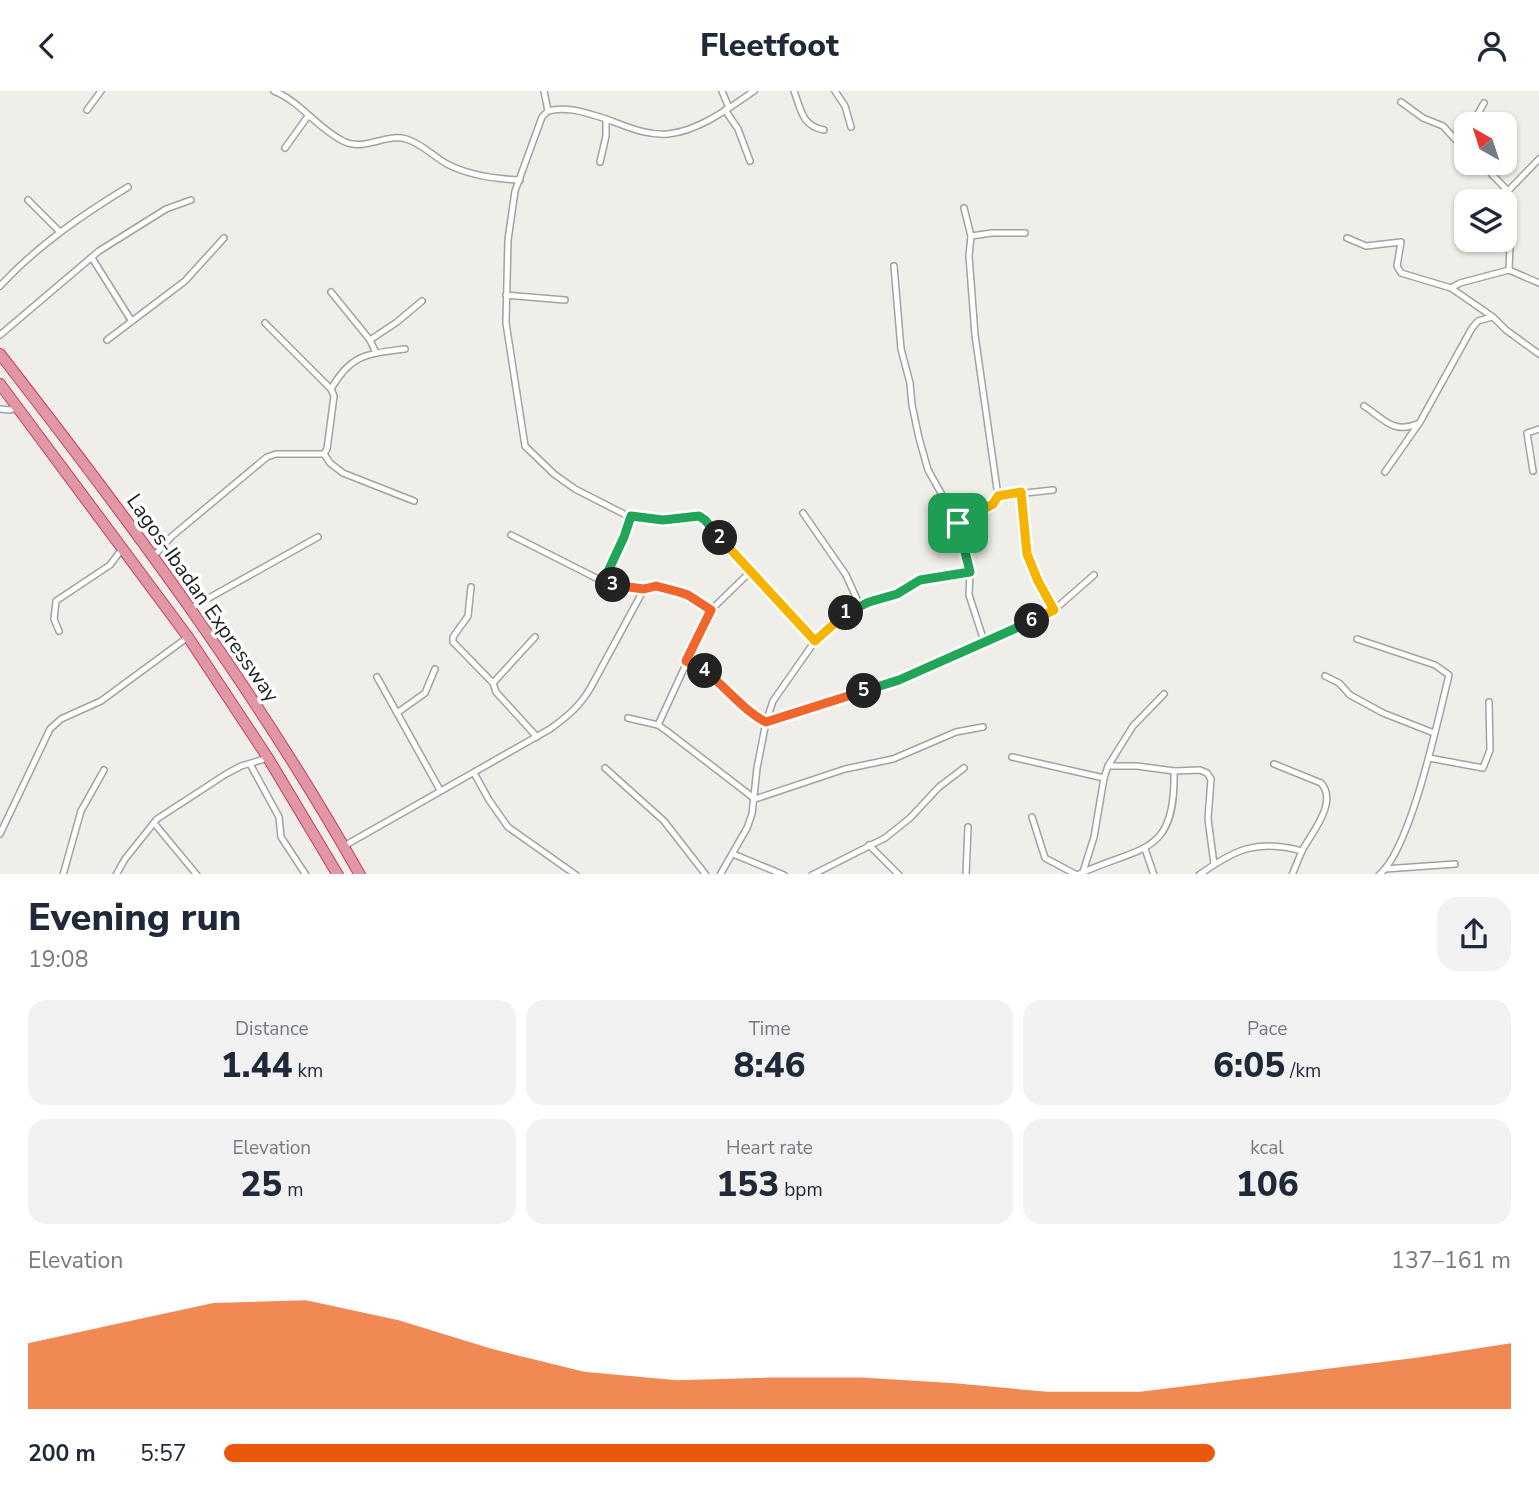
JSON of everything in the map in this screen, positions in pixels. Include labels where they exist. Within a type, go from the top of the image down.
[{"type":"highway","name":"Lagos-Ibadan Expressway","points":[[0,354],[191,608],[291,758],[360,874]]},
{"type":"highway","name":"Lagos-Ibadan Expressway","points":[[0,384],[188,637],[268,758],[338,874]]},
{"type":"street","points":[[87,110],[101,91]]},
{"type":"street","points":[[274,91],[297,104],[308,116],[345,143],[359,146],[401,138],[461,170],[502,180],[520,180]]},
{"type":"street","points":[[544,91],[548,111]]},
{"type":"street","points":[[722,91],[750,161]]},
{"type":"street","points":[[754,91],[692,127],[667,134],[629,128],[574,109],[548,111],[542,117],[515,191],[508,240],[506,323],[525,446],[554,474],[575,489],[631,516],[663,520],[699,516],[705,520],[815,641]]},
{"type":"street","points":[[794,91],[803,118],[808,124],[824,130]]},
{"type":"street","points":[[835,91],[845,106],[851,127]]},
{"type":"street","points":[[1401,101],[1423,118],[1443,126],[1454,137]]},
{"type":"street","points":[[1479,112],[1484,103]]},
{"type":"street","points":[[285,148],[308,116]]},
{"type":"street","points":[[600,162],[606,136],[606,119]]},
{"type":"street","points":[[1510,189],[1539,159]]},
{"type":"street","points":[[1493,175],[1506,189]]},
{"type":"street","points":[[0,286],[60,232],[128,187]]},
{"type":"street","points":[[0,335],[99,251],[166,209],[191,199]]},
{"type":"street","points":[[29,200],[60,232]]},
{"type":"street","points":[[958,523],[995,502],[998,496],[975,335],[969,256],[971,236],[964,208]]},
{"type":"street","points":[[971,236],[1025,233]]},
{"type":"street","points":[[107,341],[185,281],[224,238]]},
{"type":"street","points":[[1347,238],[1366,246],[1401,242],[1397,266],[1401,273],[1451,288],[1539,354]]},
{"type":"street","points":[[1509,270],[1510,252]]},
{"type":"street","points":[[92,258],[131,320]]},
{"type":"street","points":[[894,266],[901,349],[919,438],[928,470],[958,523],[970,572],[969,594],[984,641]]},
{"type":"street","points":[[1451,288],[1460,283],[1509,270],[1539,283]]},
{"type":"street","points":[[331,292],[370,340],[376,353]]},
{"type":"street","points":[[506,295],[565,300]]},
{"type":"street","points":[[370,340],[422,301]]},
{"type":"street","points":[[1385,473],[1420,422],[1472,328],[1478,321],[1493,317]]},
{"type":"street","points":[[265,323],[331,389],[334,396],[327,449],[324,454]]},
{"type":"street","points":[[331,389],[347,365],[363,356],[405,349]]},
{"type":"street","points":[[1364,406],[1397,428],[1406,428],[1420,422]]},
{"type":"street","points":[[0,409],[18,408]]},
{"type":"street","points":[[1533,471],[1527,433],[1539,429]]},
{"type":"street","points":[[153,557],[170,537],[267,457],[276,454],[324,454]]},
{"type":"street","points":[[324,454],[330,463],[343,473],[414,502]]},
{"type":"street","points":[[998,496],[1053,490]]},
{"type":"street","points":[[1021,492],[1027,554],[1054,610]]},
{"type":"street","points":[[803,513],[846,575],[860,606]]},
{"type":"street","points":[[603,582],[631,516]]},
{"type":"street","points":[[511,535],[603,582],[644,589],[656,586],[688,595],[711,610]]},
{"type":"street","points":[[191,608],[318,537]]},
{"type":"street","points":[[59,631],[54,619],[56,601],[110,565],[122,549]]},
{"type":"street","points":[[658,725],[711,610],[751,571]]},
{"type":"street","points":[[720,874],[747,828],[755,799],[757,768],[766,722],[774,701],[815,641],[840,617],[860,606],[897,594],[920,580],[970,572]]},
{"type":"street","points":[[686,661],[720,682],[754,715],[766,722],[899,680],[1013,630],[1054,610],[1094,575]]},
{"type":"street","points":[[471,587],[468,616],[453,637],[453,642],[493,683],[496,692],[537,737]]},
{"type":"street","points":[[344,846],[537,737],[572,713],[582,703],[644,589]]},
{"type":"street","points":[[0,834],[50,729],[61,719],[101,701],[188,637]]},
{"type":"street","points":[[493,683],[535,637]]},
{"type":"street","points":[[1357,639],[1435,665],[1449,675],[1429,758],[1398,852],[1379,874]]},
{"type":"street","points":[[397,713],[421,697],[435,669]]},
{"type":"street","points":[[1325,676],[1339,684],[1350,695],[1383,713],[1434,733]]},
{"type":"street","points":[[377,677],[440,790]]},
{"type":"street","points":[[1083,872],[1094,837],[1108,766],[1133,726],[1164,694]]},
{"type":"street","points":[[1429,758],[1483,768],[1490,750],[1489,702]]},
{"type":"street","points":[[628,718],[658,725],[683,741],[755,799]]},
{"type":"street","points":[[755,799],[845,769],[893,759],[956,732],[983,727]]},
{"type":"street","points":[[1012,757],[1104,778]]},
{"type":"street","points":[[116,874],[154,823],[173,807],[226,774],[268,758]]},
{"type":"street","points":[[250,764],[279,817],[281,837],[306,874]]},
{"type":"street","points":[[1274,764],[1321,783],[1327,790],[1319,823],[1292,874]]},
{"type":"street","points":[[1108,766],[1207,772],[1211,779],[1208,819],[1214,864]]},
{"type":"street","points":[[606,768],[664,821],[706,874]]},
{"type":"street","points":[[812,874],[885,838],[899,828],[939,787],[964,768]]},
{"type":"street","points":[[63,874],[81,811],[104,770]]},
{"type":"street","points":[[1032,817],[1045,858],[1077,874],[1145,849],[1162,835],[1171,819],[1175,792],[1174,771]]},
{"type":"street","points":[[474,773],[508,827],[576,874]]},
{"type":"street","points":[[154,823],[197,874]]},
{"type":"street","points":[[966,874],[968,827]]},
{"type":"street","points":[[1199,874],[1243,850],[1264,844],[1302,851]]},
{"type":"street","points":[[869,845],[900,874]]},
{"type":"street","points":[[1145,849],[1154,874]]},
{"type":"street","points":[[733,854],[784,874]]},
{"type":"street","points":[[1385,869],[1455,864]]},
{"type":"route","points":[[1021,492],[1027,554],[1054,610],[899,680],[766,722],[754,715],[720,682],[686,661],[711,610],[688,595],[656,586],[644,589],[603,582],[616,557],[631,516],[663,520],[699,516],[815,641],[852,609],[897,594],[920,580],[970,572],[958,523],[988,507],[998,496],[1021,492]]}]
